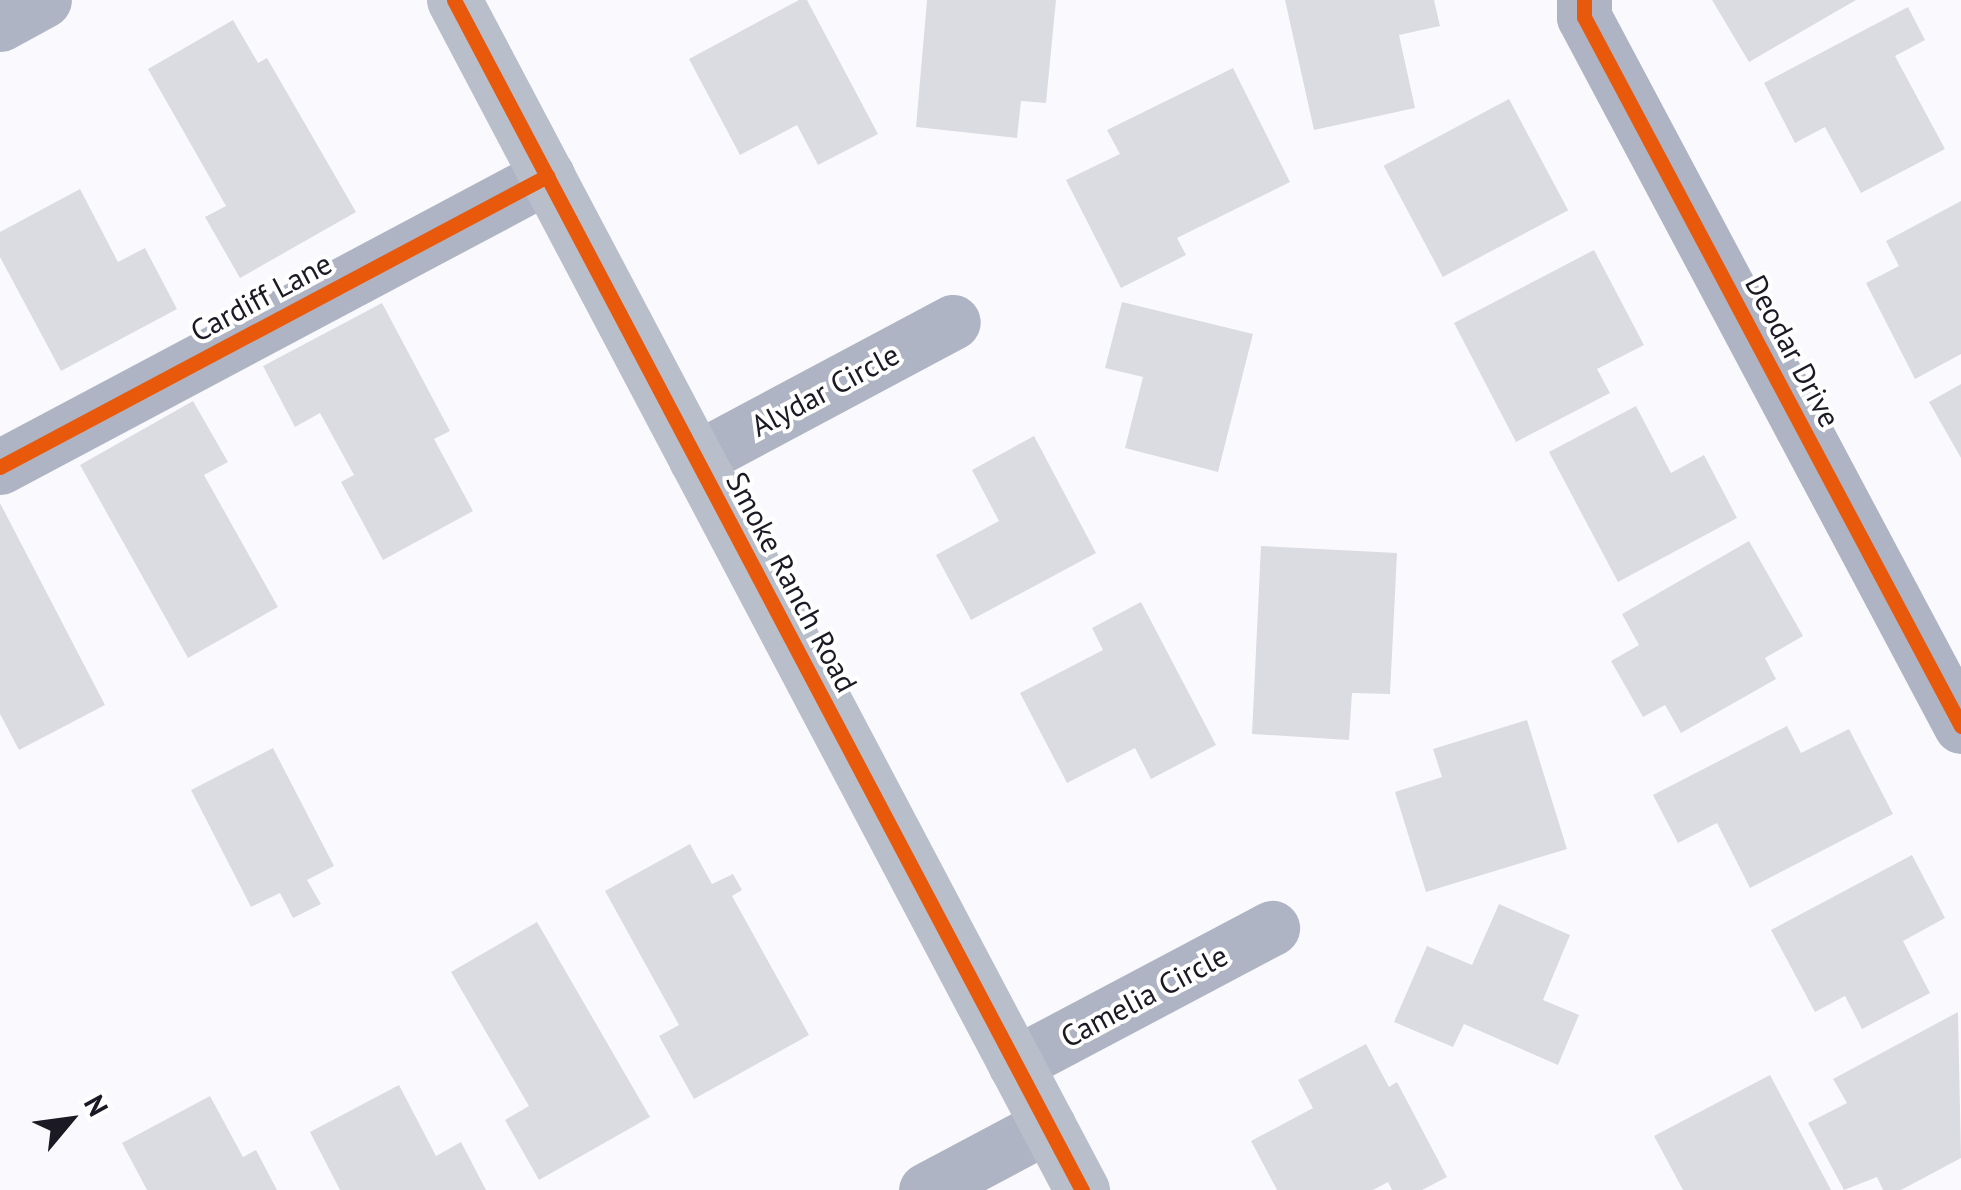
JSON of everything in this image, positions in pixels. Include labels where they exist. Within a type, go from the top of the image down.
[{"type":"main road","name":"Smoke Ranch Road","points":[[454,0],[1082,1190]]},
{"type":"street","name":"Deodar Drive","points":[[1584,0],[1584,17],[1961,726]]},
{"type":"street","name":"Cardiff Lane","points":[[0,467],[547,176]]},
{"type":"street","name":"Alydar Circle","points":[[696,458],[953,322]]},
{"type":"street","name":"Camelia Circle","points":[[1015,1064],[1272,928]]},
{"type":"street","points":[[926,1190],[1048,1125]]},
{"type":"building","points":[[799,0],[807,0],[878,134],[818,165],[797,125],[740,155],[689,59]]},
{"type":"building","points":[[927,0],[1056,0],[1046,103],[1021,101],[1017,138],[916,127]]},
{"type":"building","points":[[1285,0],[1434,0],[1440,26],[1399,35],[1415,108],[1314,130]]},
{"type":"building","points":[[1712,0],[1856,0],[1749,62]]},
{"type":"building","points":[[1908,7],[1925,40],[1895,56],[1945,149],[1861,193],[1825,127],[1795,143],[1764,83]]},
{"type":"building","points":[[233,20],[258,63],[267,58],[356,212],[240,278],[205,217],[226,206],[148,69]]},
{"type":"building","points":[[1233,68],[1290,182],[1177,238],[1186,255],[1121,288],[1066,180],[1120,154],[1107,130]]},
{"type":"building","points":[[1509,99],[1568,210],[1443,277],[1384,166]]},
{"type":"building","points":[[80,189],[118,262],[145,248],[177,309],[61,371],[0,257],[0,232]]},
{"type":"building","points":[[1961,201],[1961,354],[1915,379],[1866,283],[1899,266],[1886,241]]},
{"type":"building","points":[[1594,250],[1644,345],[1597,369],[1610,393],[1516,442],[1454,323]]},
{"type":"building","points":[[1122,302],[1253,334],[1218,472],[1125,448],[1143,377],[1105,368]]},
{"type":"building","points":[[382,303],[450,431],[434,439],[473,511],[383,560],[341,482],[354,475],[320,413],[295,427],[263,366]]},
{"type":"building","points":[[1961,384],[1961,458],[1929,402]]},
{"type":"building","points":[[193,401],[228,462],[204,475],[278,607],[188,658],[80,465]]},
{"type":"building","points":[[1636,406],[1671,473],[1704,455],[1737,518],[1618,582],[1549,452]]},
{"type":"building","points":[[1034,436],[1096,553],[971,620],[936,555],[999,521],[972,470]]},
{"type":"building","points":[[0,503],[105,705],[19,750],[0,714]]},
{"type":"building","points":[[1749,541],[1803,636],[1765,658],[1776,679],[1681,733],[1665,705],[1643,717],[1611,661],[1639,645],[1622,614]]},
{"type":"building","points":[[1261,546],[1397,553],[1390,694],[1352,693],[1349,740],[1252,734]]},
{"type":"building","points":[[1141,602],[1216,745],[1151,779],[1135,748],[1067,783],[1020,693],[1103,650],[1092,628]]},
{"type":"building","points":[[1527,720],[1567,849],[1426,892],[1395,792],[1442,777],[1433,749]]},
{"type":"building","points":[[1787,726],[1801,753],[1849,729],[1893,814],[1750,888],[1717,823],[1678,843],[1653,795]]},
{"type":"building","points":[[273,748],[334,866],[307,880],[321,904],[293,918],[280,893],[251,907],[191,790]]},
{"type":"building","points":[[690,844],[712,884],[733,874],[742,890],[732,896],[809,1035],[694,1099],[659,1036],[679,1025],[605,891]]},
{"type":"building","points":[[1912,855],[1945,918],[1903,941],[1930,993],[1862,1029],[1845,996],[1815,1012],[1771,930]]},
{"type":"building","points":[[1499,904],[1570,935],[1543,1000],[1579,1015],[1558,1065],[1464,1024],[1453,1047],[1394,1022],[1427,946],[1472,965]]},
{"type":"building","points":[[537,922],[650,1117],[539,1180],[505,1120],[529,1106],[451,972]]},
{"type":"building","points":[[1958,1012],[1961,1158],[1901,1190],[1883,1190],[1877,1177],[1844,1190],[1808,1123],[1847,1103],[1833,1079]]},
{"type":"building","points":[[1366,1044],[1389,1087],[1397,1082],[1447,1177],[1422,1190],[1392,1190],[1388,1182],[1373,1190],[1277,1190],[1251,1141],[1313,1108],[1298,1080]]},
{"type":"building","points":[[1770,1075],[1831,1190],[1683,1190],[1654,1136]]},
{"type":"building","points":[[399,1085],[436,1156],[461,1142],[486,1190],[340,1190],[310,1132]]},
{"type":"building","points":[[210,1096],[243,1157],[256,1150],[277,1190],[147,1190],[122,1143]]},
{"type":"cycle path","points":[[454,0],[1082,1190]]},
{"type":"cycle path","points":[[1584,0],[1584,17],[1961,726]]},
{"type":"cycle path","points":[[0,467],[547,176]]}]
